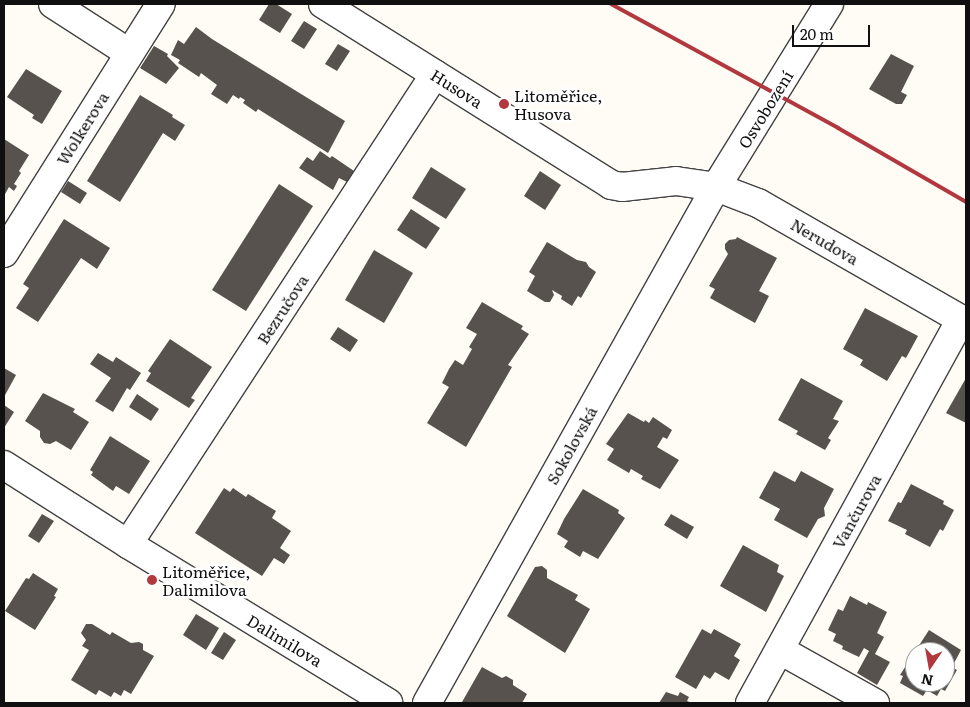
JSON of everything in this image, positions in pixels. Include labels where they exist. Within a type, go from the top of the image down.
[{"type":"street","points":[[53,4],[129,53]]},
{"type":"street","name":"Wolkerova","points":[[4,253],[161,4]]},
{"type":"street","name":"Husova","points":[[323,4],[612,185],[622,187],[676,181]]},
{"type":"street","name":"Osvobození","points":[[716,187],[829,4]]},
{"type":"street","name":"Bezručova","points":[[128,544],[435,74]]},
{"type":"street","name":"Nerudova","points":[[676,181],[716,187],[758,203],[964,320]]},
{"type":"street","name":"Sokolovská","points":[[427,703],[716,187]]},
{"type":"street","name":"Vančurova","points":[[750,703],[964,320]]},
{"type":"street","name":"Dalimilova","points":[[4,465],[128,544],[388,703]]},
{"type":"street","points":[[780,650],[875,703]]},
{"type":"building","points":[[269,4],[276,4],[292,14],[280,33],[259,20]]},
{"type":"building","points":[[304,21],[317,29],[304,49],[291,41]]},
{"type":"building","points":[[196,27],[212,39],[345,121],[328,153],[258,109],[256,112],[243,103],[245,100],[240,97],[239,99],[233,95],[227,104],[211,94],[217,85],[201,73],[199,77],[178,63],[180,60],[171,55],[178,40],[184,44]]},
{"type":"building","points":[[338,44],[350,51],[337,71],[325,64]]},
{"type":"building","points":[[154,46],[168,54],[167,56],[179,68],[166,84],[140,68]]},
{"type":"building","points":[[891,54],[914,66],[901,92],[907,95],[902,104],[896,104],[869,89]]},
{"type":"building","points":[[26,69],[62,91],[42,124],[32,118],[34,115],[7,97]]},
{"type":"building","points":[[140,95],[173,115],[172,117],[185,125],[175,141],[163,133],[120,202],[87,181]]},
{"type":"building","points":[[4,139],[29,155],[19,171],[21,173],[14,184],[17,186],[14,191],[9,187],[4,196]]},
{"type":"building","points":[[320,151],[330,158],[332,156],[354,171],[347,182],[339,178],[333,190],[299,168],[307,157],[313,161]]},
{"type":"building","points":[[431,167],[466,189],[446,219],[412,198]]},
{"type":"building","points":[[540,171],[561,185],[545,210],[524,196]]},
{"type":"building","points":[[68,181],[87,193],[80,204],[61,192]]},
{"type":"building","points":[[279,184],[313,206],[246,311],[212,290]]},
{"type":"building","points":[[411,209],[440,228],[426,249],[397,230]]},
{"type":"building","points":[[64,219],[110,248],[97,269],[81,258],[38,322],[16,308],[29,288],[23,284]]},
{"type":"building","points":[[737,237],[777,258],[759,291],[769,296],[755,323],[710,298],[715,289],[709,286],[728,254],[725,244]]},
{"type":"building","points":[[547,242],[577,260],[586,262],[596,272],[581,298],[578,296],[572,306],[561,299],[562,296],[552,290],[554,295],[550,302],[545,302],[527,291],[535,276],[529,272]]},
{"type":"building","points":[[374,250],[413,273],[384,323],[345,300]]},
{"type":"building","points":[[482,302],[523,326],[521,329],[529,334],[508,365],[512,367],[466,447],[427,423],[449,387],[442,383],[449,369],[455,360],[463,365],[472,349],[469,347],[477,334],[466,328]]},
{"type":"building","points":[[865,308],[918,336],[906,358],[902,356],[887,381],[860,365],[863,360],[843,349]]},
{"type":"building","points":[[338,327],[358,340],[350,352],[330,339]]},
{"type":"building","points":[[170,339],[212,367],[191,398],[195,400],[189,408],[146,381],[151,373],[148,371]]},
{"type":"building","points":[[98,353],[113,362],[116,357],[141,373],[130,390],[127,388],[113,412],[95,401],[111,378],[90,364]]},
{"type":"building","points":[[4,368],[16,375],[4,397]]},
{"type":"building","points":[[801,378],[843,401],[833,419],[839,421],[828,438],[831,440],[825,450],[796,434],[798,431],[778,420]]},
{"type":"building","points":[[966,378],[966,423],[946,413]]},
{"type":"building","points":[[43,393],[75,409],[73,412],[89,422],[71,450],[56,441],[50,444],[44,443],[40,437],[40,431],[25,421]]},
{"type":"building","points":[[137,394],[159,409],[151,421],[129,407]]},
{"type":"building","points":[[4,405],[14,412],[4,428]]},
{"type":"building","points":[[628,413],[649,423],[653,417],[672,430],[667,439],[663,437],[657,447],[679,460],[660,489],[641,479],[643,476],[631,469],[629,473],[607,460],[614,449],[606,444]]},
{"type":"building","points":[[110,436],[150,461],[129,494],[116,486],[113,491],[91,475],[93,472],[90,470]]},
{"type":"building","points":[[774,471],[795,482],[801,471],[834,489],[824,508],[825,516],[818,519],[807,538],[774,520],[780,509],[759,498]]},
{"type":"building","points":[[911,484],[944,501],[943,504],[954,510],[943,531],[940,529],[930,547],[905,534],[907,530],[888,521],[898,502],[901,503]]},
{"type":"building","points":[[224,488],[230,492],[233,488],[246,497],[248,494],[276,511],[272,518],[291,531],[280,548],[290,555],[284,564],[274,558],[262,576],[195,533]]},
{"type":"building","points":[[583,489],[619,510],[618,513],[625,518],[598,559],[583,551],[580,557],[564,547],[568,541],[557,534]]},
{"type":"building","points":[[42,514],[54,521],[39,543],[28,536]]},
{"type":"building","points":[[671,514],[694,527],[687,539],[664,525]]},
{"type":"building","points":[[743,545],[779,565],[777,572],[784,576],[766,612],[720,586]]},
{"type":"building","points":[[542,566],[547,570],[547,578],[578,595],[575,600],[590,609],[565,653],[507,616],[535,567]]},
{"type":"building","points":[[33,573],[58,589],[54,596],[56,597],[35,630],[5,611],[26,578],[29,579]]},
{"type":"building","points":[[850,596],[867,605],[868,602],[887,612],[877,633],[884,637],[875,654],[890,662],[877,685],[857,673],[869,651],[864,648],[859,657],[842,649],[843,646],[833,641],[836,634],[828,630],[838,609],[843,611]]},
{"type":"building","points":[[196,614],[219,628],[206,650],[183,635]]},
{"type":"building","points":[[86,624],[92,624],[110,635],[112,632],[131,643],[139,642],[143,644],[143,650],[154,656],[131,694],[124,690],[121,696],[114,692],[111,697],[99,690],[96,695],[71,680],[89,650],[82,646],[86,640],[81,633]]},
{"type":"building","points":[[702,629],[711,634],[714,629],[741,644],[734,656],[740,660],[729,680],[715,672],[710,679],[704,675],[696,689],[675,677]]},
{"type":"building","points":[[929,630],[948,642],[921,642]]},
{"type":"building","points":[[224,632],[236,640],[223,660],[211,653]]},
{"type":"building","points":[[955,646],[961,650],[955,661]]},
{"type":"building","points":[[482,667],[502,678],[506,676],[513,680],[513,685],[527,694],[522,703],[462,702]]},
{"type":"building","points":[[905,667],[905,686],[900,683],[903,676],[900,675]]},
{"type":"building","points":[[666,692],[678,696],[680,692],[689,697],[687,701],[692,703],[659,703]]},
{"type":"building","points":[[916,692],[926,692],[923,696]]},
{"type":"building","points":[[930,692],[939,692],[937,696]]},
{"type":"railway","points":[[611,4],[838,128],[966,202]]},
{"type":"place","name":"Litoměřice, Husova","points":[[504,104]]},
{"type":"place","name":"Litoměřice, Dalimilova","points":[[152,580]]}]
